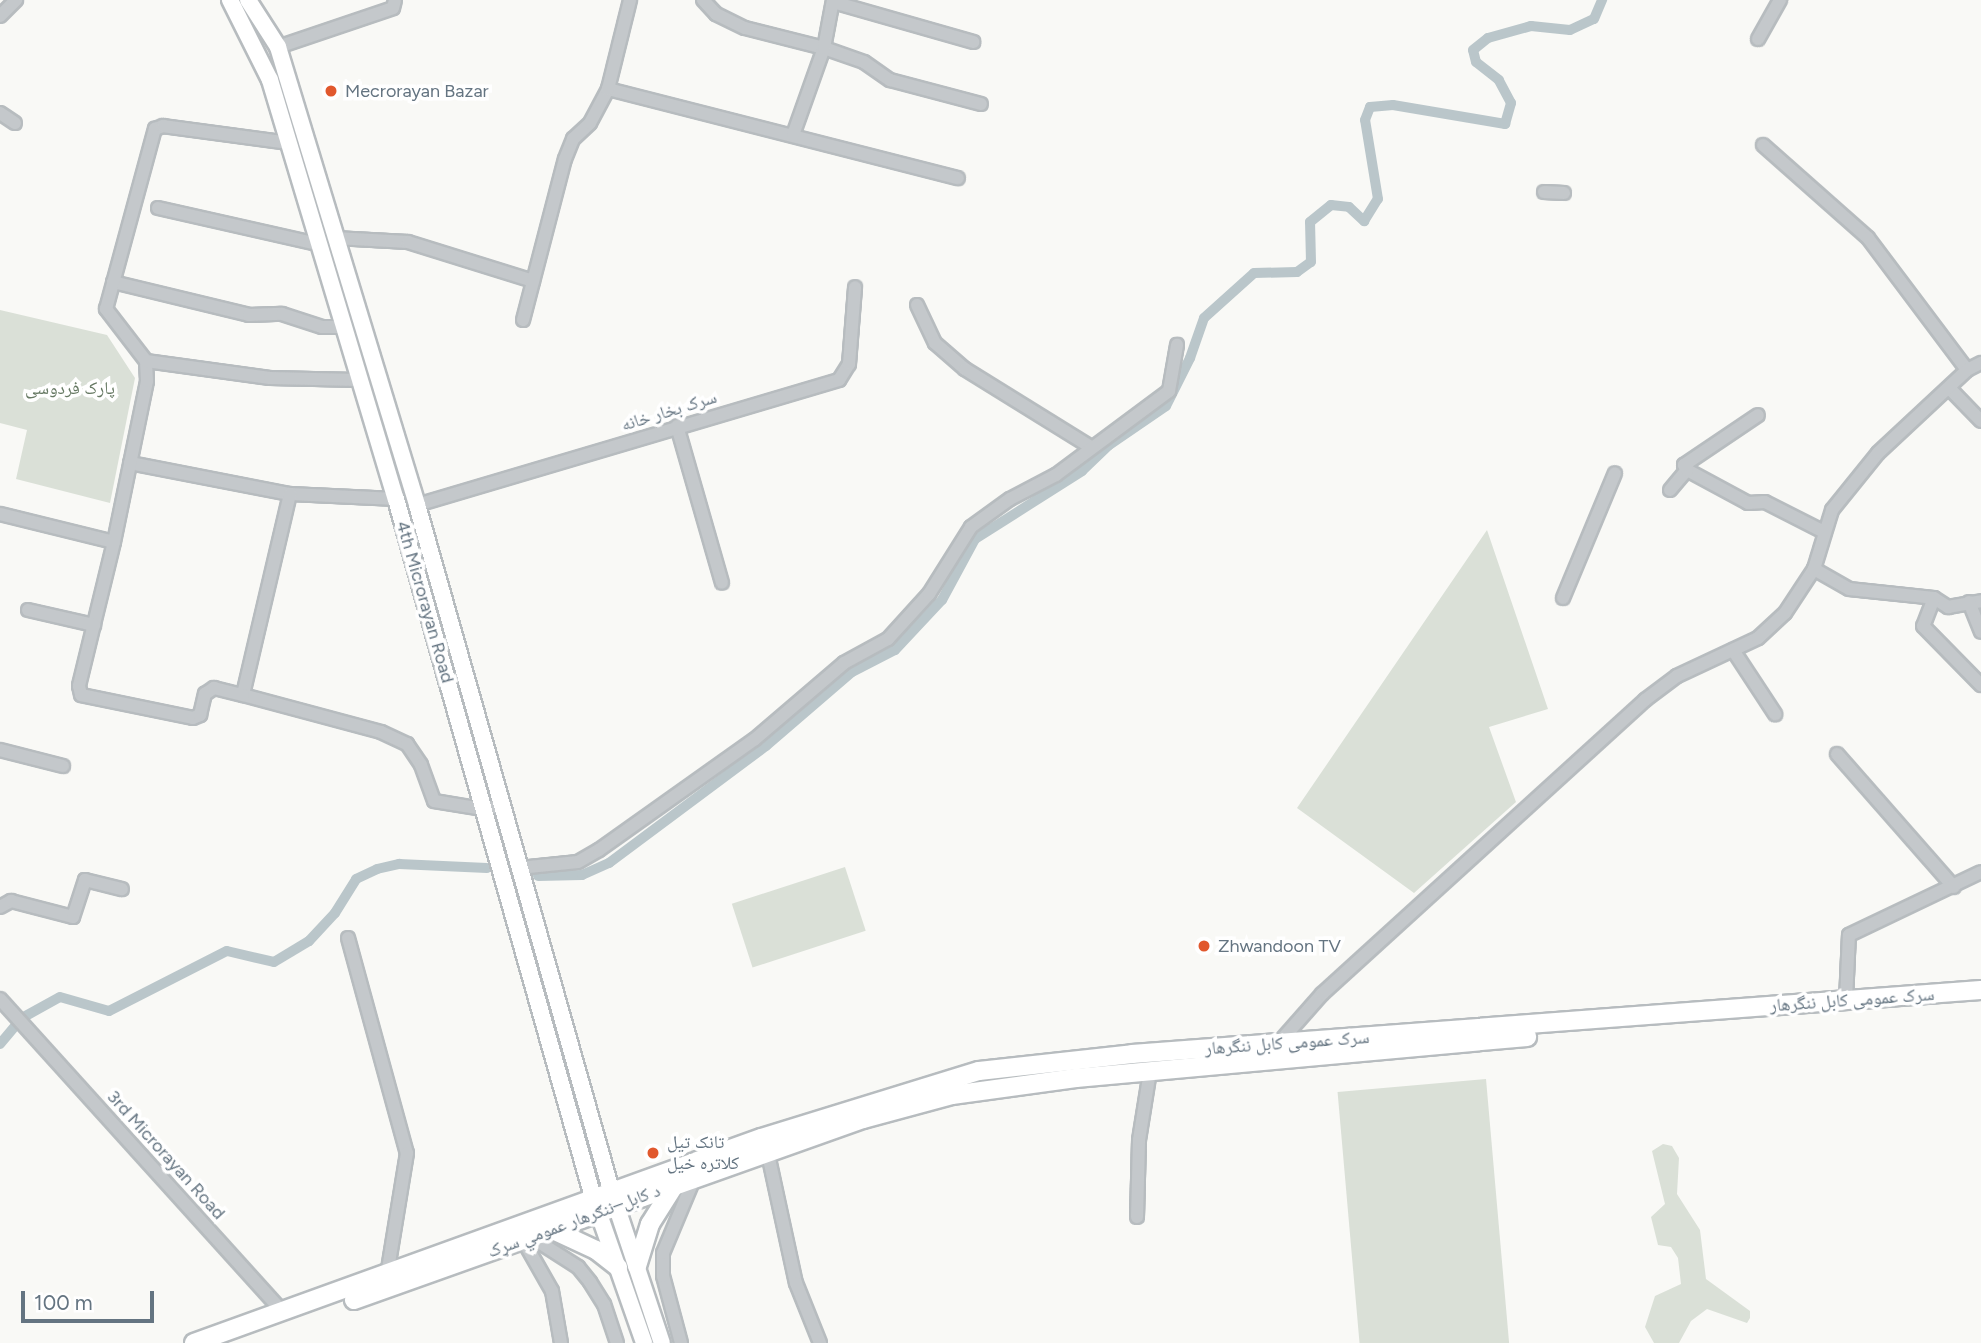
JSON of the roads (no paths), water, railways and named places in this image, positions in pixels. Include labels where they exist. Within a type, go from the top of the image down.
[{"type":"highway","name":"سرک عمومی کابل ننگرهار","points":[[614,1198],[883,1098],[979,1071],[1275,1051],[1981,990]]},
{"type":"highway","name":"سرک عمومی کابل ننگرهار","points":[[1275,1051],[1334,1054],[1981,1001]]},
{"type":"highway","name":"د کابل–ننګرهار عمومي سړک","points":[[194,1343],[596,1204],[674,1186],[863,1119],[952,1095],[1150,1071],[1254,1063],[1275,1051]]},
{"type":"highway","points":[[637,1266],[650,1224],[674,1186]]},
{"type":"highway","name":"د کابل–ننګرهار عمومي سړک","points":[[228,1343],[551,1229],[596,1204]]},
{"type":"highway","points":[[551,1229],[596,1250],[618,1267]]},
{"type":"main road","name":"4th Microrayan Road","points":[[230,0],[270,80],[358,380],[396,499],[596,1204],[644,1343]]},
{"type":"main road","name":"4th Microrayan Road","points":[[248,0],[278,47],[417,505],[500,806],[614,1198],[662,1343]]},
{"type":"main road","points":[[319,250],[337,244]]},
{"type":"street","points":[[0,16],[16,0]]},
{"type":"street","points":[[278,47],[393,8],[396,0]]},
{"type":"street","points":[[523,320],[565,159],[573,139],[590,123],[608,89],[630,0]]},
{"type":"street","points":[[703,0],[716,14],[746,28],[824,48],[864,62],[890,80],[981,104]]},
{"type":"street","points":[[1758,40],[1780,0]]},
{"type":"street","points":[[793,135],[824,48],[833,1],[973,42]]},
{"type":"street","points":[[608,89],[958,178]]},
{"type":"street","points":[[0,113],[15,123]]},
{"type":"street","points":[[289,143],[163,126],[155,129],[107,313],[146,361],[270,378],[358,380]]},
{"type":"street","points":[[1763,145],[1868,238],[1967,370]]},
{"type":"street","points":[[1544,192],[1564,193]]},
{"type":"street","points":[[158,208],[319,250]]},
{"type":"street","points":[[337,244],[408,242],[533,281]]},
{"type":"street","points":[[114,282],[249,314],[282,314],[322,327],[343,327]]},
{"type":"street","name":"سرک بخار خانه","points":[[417,505],[844,378],[851,347],[855,287]]},
{"type":"street","points":[[917,305],[936,343],[965,369],[1090,446]]},
{"type":"street","points":[[519,868],[578,862],[754,740],[844,663],[888,639],[929,594],[971,527],[1010,499],[1043,484],[1090,446],[1168,391],[1177,345]]},
{"type":"street","points":[[146,361],[130,463],[78,691],[81,695],[193,718],[200,715],[205,694],[214,688],[335,718],[407,744],[421,765],[434,801],[483,809],[500,806]]},
{"type":"street","points":[[1275,1051],[1322,994],[1576,760],[1660,688],[1758,638],[1785,613],[1814,569],[1832,510],[1878,453],[1951,390],[1967,370],[1981,364]]},
{"type":"street","points":[[1951,390],[1981,421]]},
{"type":"street","points":[[1758,415],[1684,465],[1687,470],[1748,503],[1765,502],[1824,533]]},
{"type":"street","points":[[677,426],[722,583]]},
{"type":"street","points":[[130,463],[290,494],[396,499]]},
{"type":"street","points":[[1670,489],[1687,470]]},
{"type":"street","points":[[1563,598],[1615,472]]},
{"type":"street","points":[[243,695],[290,494]]},
{"type":"street","points":[[0,514],[114,542]]},
{"type":"street","points":[[1814,569],[1849,589],[1934,598],[1948,607],[1975,601],[1981,632]]},
{"type":"street","points":[[1934,598],[1923,626],[1981,685]]},
{"type":"street","points":[[28,610],[94,625]]},
{"type":"street","points":[[1733,650],[1775,713]]},
{"type":"street","points":[[0,750],[63,766]]},
{"type":"street","points":[[1836,754],[1954,887]]},
{"type":"street","points":[[1846,1000],[1849,935],[1981,872]]},
{"type":"street","points":[[0,908],[11,901],[73,917],[85,880],[122,889]]},
{"type":"street","points":[[348,938],[407,1153],[387,1275]]},
{"type":"street","name":"3rd Microrayan Road","points":[[0,999],[282,1311]]},
{"type":"street","points":[[1137,1217],[1139,1140],[1150,1071]]},
{"type":"street","points":[[768,1154],[796,1283],[820,1343]]},
{"type":"street","points":[[681,1343],[663,1276],[663,1253],[694,1179]]},
{"type":"street","points":[[527,1238],[552,1291],[561,1343]]},
{"type":"street","points":[[527,1238],[578,1267],[604,1304],[617,1343]]},
{"type":"waterway","points":[[538,876],[582,875],[609,863],[766,746],[852,672],[895,650],[942,600],[975,539],[1082,471],[1109,445],[1166,406],[1190,358],[1204,318],[1254,273],[1297,272],[1311,262],[1310,222],[1331,205],[1349,207],[1364,221],[1378,199],[1365,120],[1370,107],[1393,105],[1505,124],[1511,103],[1499,80],[1476,62],[1473,50],[1488,38],[1531,26],[1570,30],[1594,19],[1602,0]]},
{"type":"waterway","points":[[0,1044],[22,1018],[60,997],[109,1011],[227,951],[274,962],[309,941],[335,913],[356,879],[377,869],[399,864],[487,868]]},
{"type":"place","name":"Mecrorayan Bazar","points":[[331,91]]},
{"type":"place","name":"Zhwandoon TV","points":[[1204,946]]},
{"type":"place","name":"تانک تیل کلاتره خیل","points":[[653,1153]]},
{"type":"park label","name":"پارک فردوسی","points":[[70,388]]}]
